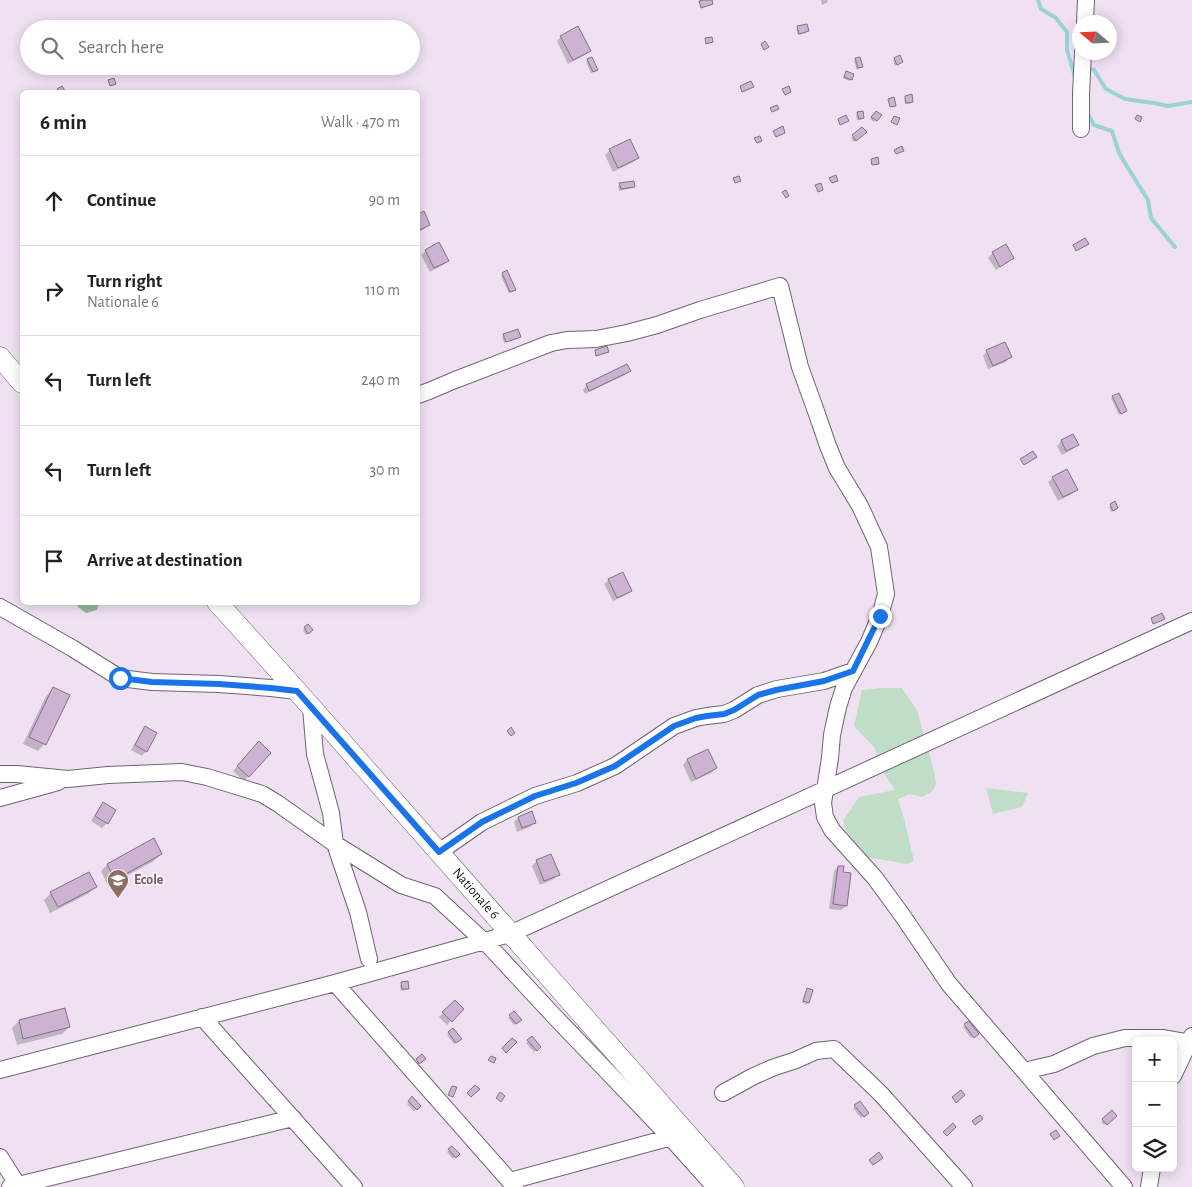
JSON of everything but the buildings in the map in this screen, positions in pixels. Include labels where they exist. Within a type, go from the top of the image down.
[{"type":"main road","points":[[0,357],[20,381]]},
{"type":"main road","name":"Nationale 6","points":[[220,605],[510,934],[678,1135],[734,1187]]},
{"type":"street","points":[[1085,15],[1086,0]]},
{"type":"street","points":[[1081,129],[1083,60]]},
{"type":"street","points":[[420,394],[551,344],[567,340],[596,338],[657,325],[780,286],[800,367],[828,446],[837,468],[860,506],[879,547],[886,594],[880,616],[844,688],[838,707],[832,735],[823,803],[825,817],[832,830],[875,878],[949,984],[1124,1187]]},
{"type":"street","points":[[0,607],[120,678],[152,682],[297,691]]},
{"type":"street","points":[[0,1070],[335,983],[510,934],[1192,621]]},
{"type":"street","points":[[439,852],[482,822],[535,796],[576,783],[615,766],[674,726],[696,718],[724,714],[758,695],[824,681],[853,671]]},
{"type":"street","points":[[311,708],[314,754],[330,813],[335,844],[358,912],[369,959]]},
{"type":"street","points":[[0,798],[68,779],[108,775],[182,772],[207,777],[262,794],[335,844],[401,885],[435,896],[484,942],[678,1135],[715,1187]]},
{"type":"street","points":[[0,774],[68,779]]},
{"type":"street","points":[[335,983],[512,1184],[678,1135]]},
{"type":"street","points":[[202,1017],[354,1187]]},
{"type":"street","points":[[1024,1071],[1054,1064],[1093,1046],[1125,1038],[1191,1040],[1177,1068]]},
{"type":"street","points":[[723,1093],[772,1068],[816,1051],[834,1049],[881,1094],[964,1187]]},
{"type":"street","points":[[0,1157],[16,1186],[293,1118]]},
{"type":"street","points":[[1149,1187],[1151,1172]]},
{"type":"green space","points":[[78,605],[98,605],[97,610],[86,613]]},
{"type":"green space","points":[[902,688],[917,710],[936,784],[933,791],[922,797],[910,794],[898,799],[914,861],[907,864],[867,857],[845,830],[843,821],[859,797],[895,790],[879,766],[875,748],[854,726],[862,690]]},
{"type":"green space","points":[[986,788],[1028,793],[1022,807],[993,814]]},
{"type":"waterway","points":[[1038,0],[1041,9],[1056,18],[1067,32],[1067,50],[1075,77]]},
{"type":"waterway","points":[[1086,67],[1094,70],[1106,89],[1125,99],[1168,106],[1192,102]]},
{"type":"waterway","points":[[1088,114],[1094,125],[1112,131],[1119,153],[1148,200],[1151,218],[1175,247]]},
{"type":"place","name":"Ecole","points":[[118,899]]},
{"type":"route","points":[[120,678],[152,682],[219,684],[297,691],[439,852],[482,822],[535,796],[576,783],[615,766],[674,726],[696,718],[724,714],[758,695],[824,681],[853,671],[869,642],[880,616]]}]
